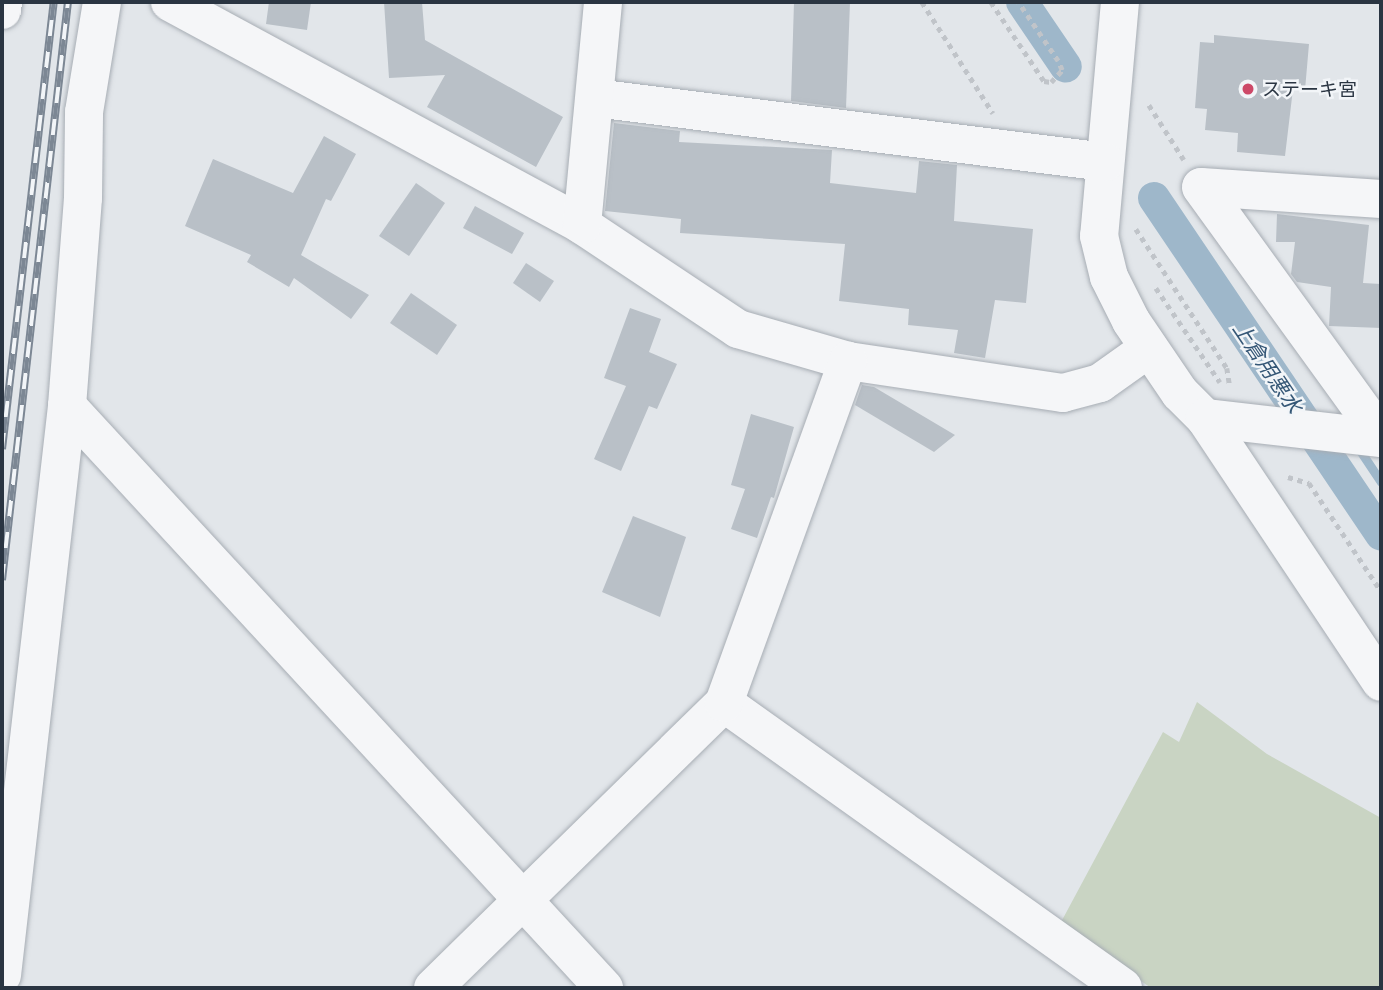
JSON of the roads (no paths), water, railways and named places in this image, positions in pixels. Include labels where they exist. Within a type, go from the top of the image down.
[{"type":"street","points":[[2,10],[3,2]]},
{"type":"street","points":[[2,975],[67,406],[83,198],[84,112],[102,2]]},
{"type":"street","points":[[170,2],[582,225],[738,329],[848,361],[1063,393],[1100,383],[1149,348]]},
{"type":"street","points":[[582,225],[603,2]]},
{"type":"street","points":[[1120,2],[1099,236],[1109,277],[1149,348],[1181,393],[1285,429],[1360,436]]},
{"type":"street","points":[[595,98],[1105,162]]},
{"type":"street","points":[[1360,436],[1201,187],[1381,199]]},
{"type":"street","points":[[433,988],[526,900],[724,703],[848,361]]},
{"type":"street","points":[[67,406],[526,900],[604,988]]},
{"type":"street","points":[[1218,408],[1381,682]]},
{"type":"street","points":[[724,703],[1123,988]]},
{"type":"waterway","name":"上倉用悪水","points":[[1022,2],[1066,67]]},
{"type":"waterway","name":"上倉用悪水","points":[[1154,198],[1381,535]]},
{"type":"waterway","points":[[1357,446],[1381,482]]},
{"type":"railway","points":[[2,449],[54,2]]},
{"type":"railway","points":[[2,580],[68,2]]},
{"type":"place","name":"ステーキ宮","points":[[1248,89]]}]
